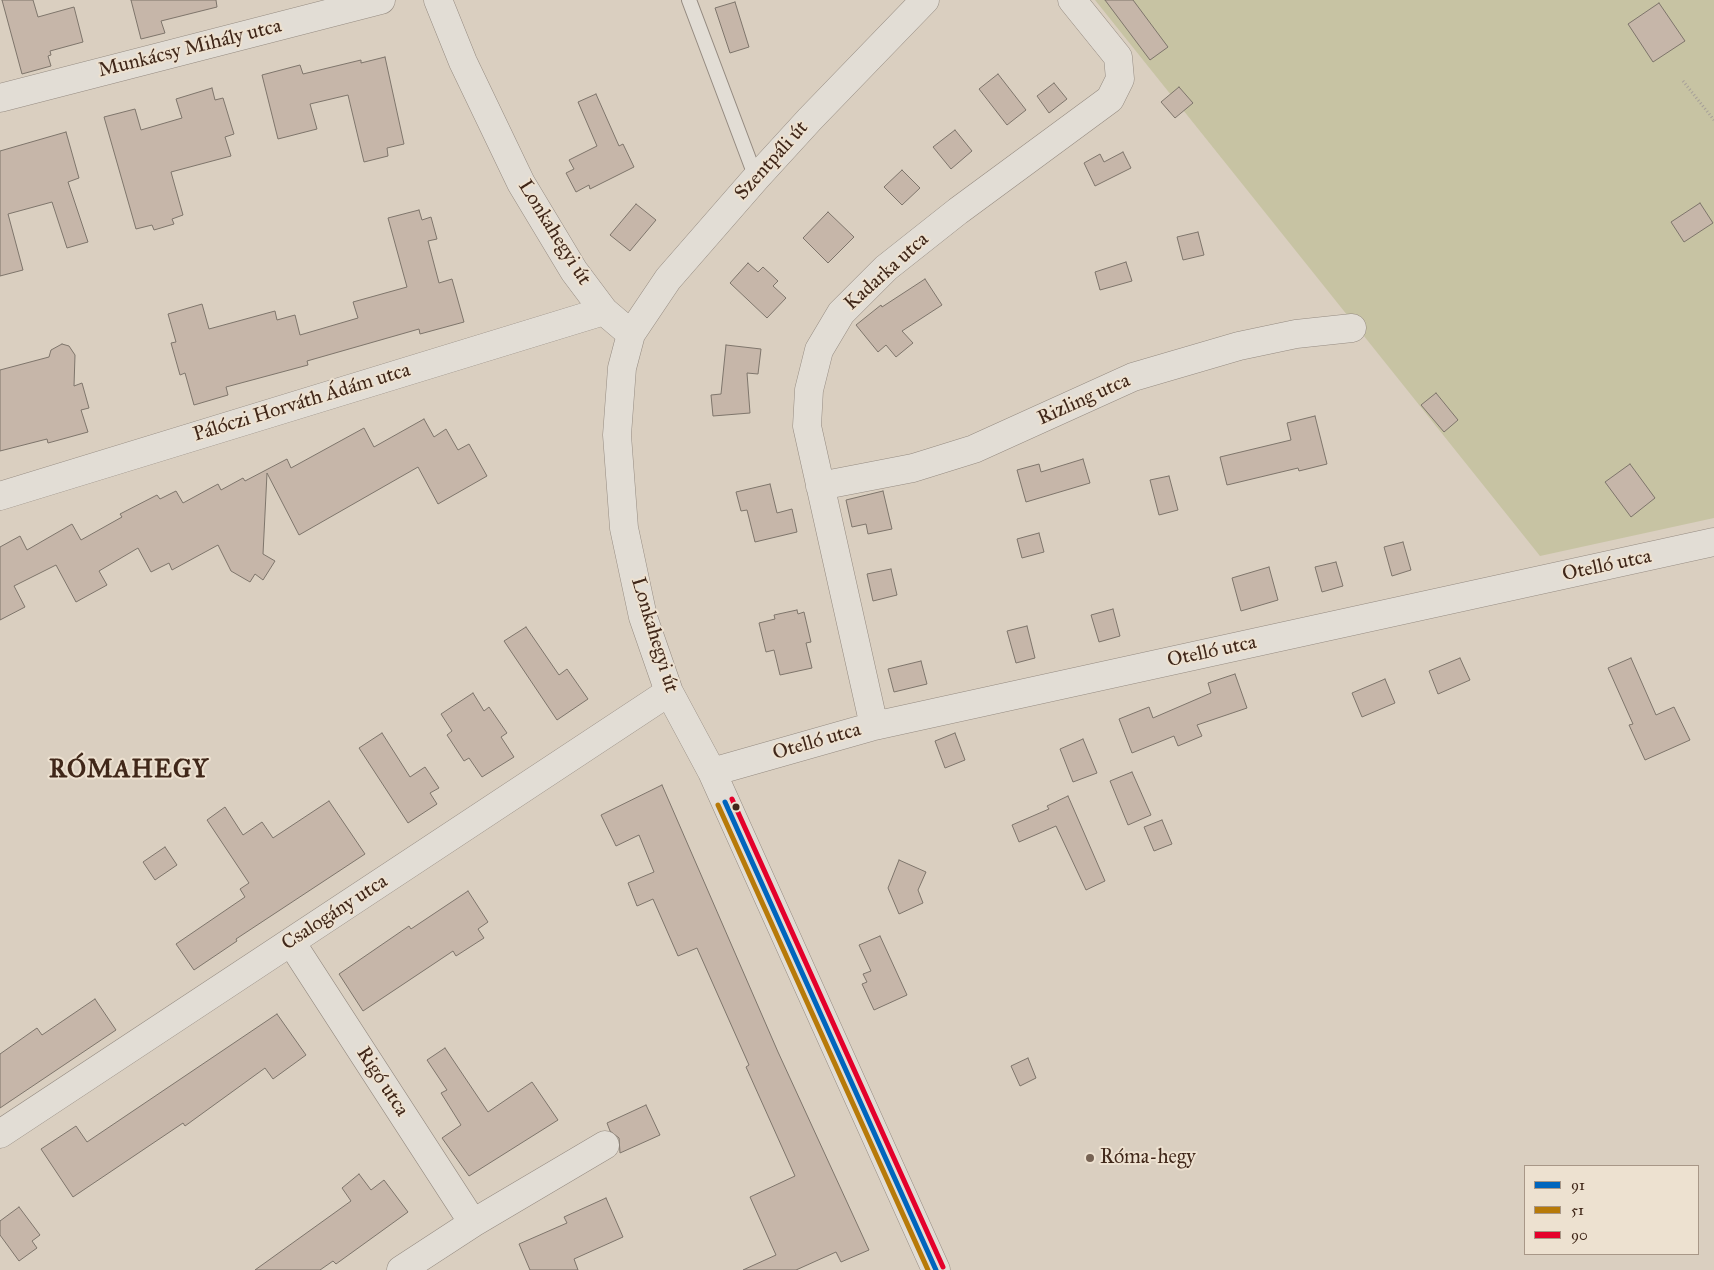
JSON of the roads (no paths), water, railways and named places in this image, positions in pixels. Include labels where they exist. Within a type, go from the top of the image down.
[{"type":"street","name":"Munkácsy Mihály utca","points":[[0,98],[381,0]]},
{"type":"street","name":"Lonkahegyi út","points":[[438,0],[463,62],[521,183],[574,271],[604,311],[631,334],[622,368],[617,435],[624,528],[644,617],[669,692],[712,772],[936,1270]]},
{"type":"street","name":"Szentpáli út","points":[[631,334],[668,279],[756,178],[925,0]]},
{"type":"street","name":"Kadarka utca","points":[[874,726],[807,426],[809,390],[819,350],[841,313],[893,262],[1110,99],[1120,79],[1118,57],[1072,0]]},
{"type":"street","name":"Pálóczi Horváth Ádám utca","points":[[0,496],[604,311]]},
{"type":"street","name":"Rizling utca","points":[[820,486],[913,468],[974,449],[1143,374],[1239,346],[1296,334],[1352,328]]},
{"type":"street","name":"Otelló utca","points":[[712,772],[874,726],[1714,542]]},
{"type":"street","name":"Csalogány utca","points":[[0,1134],[669,692]]},
{"type":"street","name":"Rigó utca","points":[[290,942],[473,1223]]},
{"type":"street","points":[[401,1270],[473,1223],[605,1145]]},
{"type":"lane","points":[[689,0],[756,178]]},
{"type":"place","name":"Róma-hegy","points":[[1090,1158]]},
{"type":"district","name":"RÓMAHEGY","points":[[129,771]]}]
